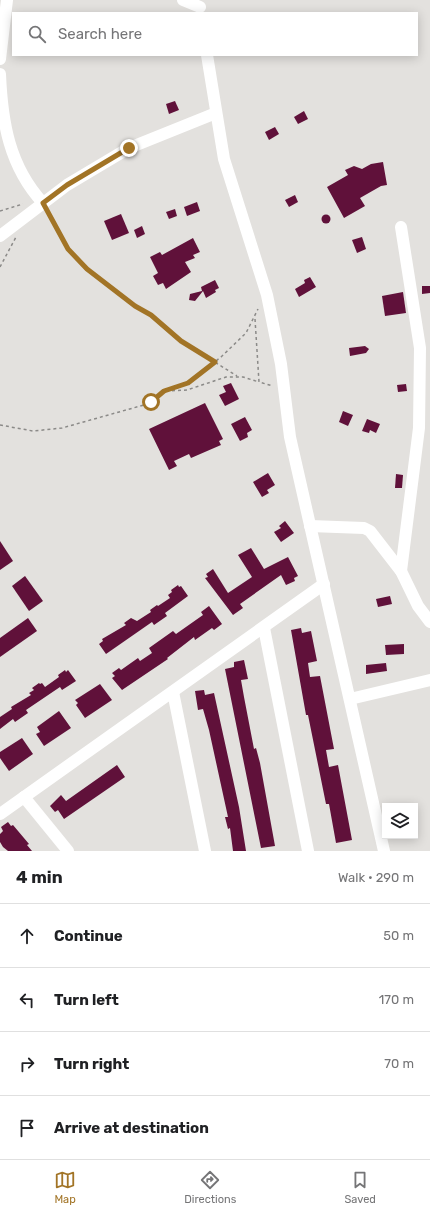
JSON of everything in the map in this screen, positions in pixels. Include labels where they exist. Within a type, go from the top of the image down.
[{"type":"street","points":[[0,59],[7,0]]},
{"type":"street","points":[[183,0],[200,7]]},
{"type":"street","points":[[207,56],[224,159],[267,295],[286,394],[290,437],[384,851]]},
{"type":"street","points":[[0,74],[5,123],[15,161],[26,183],[43,203]]},
{"type":"street","points":[[0,236],[67,185],[129,148],[216,113]]},
{"type":"street","points":[[401,571],[419,428],[420,348],[402,227]]},
{"type":"street","points":[[310,526],[364,528],[370,531],[401,571],[418,606],[430,622]]},
{"type":"street","points":[[0,814],[324,584]]},
{"type":"street","points":[[264,628],[308,851]]},
{"type":"street","points":[[350,699],[430,680]]},
{"type":"street","points":[[173,692],[205,851]]},
{"type":"street","points":[[24,797],[68,851]]},
{"type":"path","points":[[43,203],[68,249],[87,269],[135,306],[151,315],[181,341],[237,376],[280,388],[286,394]]},
{"type":"path","points":[[0,425],[33,431],[62,428],[151,402],[164,391],[188,383],[215,362],[246,333],[267,295]]},
{"type":"path","points":[[255,317],[259,382]]},
{"type":"path","points":[[164,391],[187,390],[215,380],[237,376]]},
{"type":"building","points":[[175,101],[179,110],[169,114],[166,104]]},
{"type":"building","points":[[304,111],[308,119],[298,124],[294,117]]},
{"type":"building","points":[[275,127],[279,134],[269,140],[265,132]]},
{"type":"building","points":[[383,162],[387,185],[381,186],[360,198],[365,206],[344,218],[327,187],[348,175],[345,170],[354,166],[362,169],[371,164]]},
{"type":"building","points":[[295,195],[298,202],[289,207],[285,200]]},
{"type":"building","points":[[197,202],[200,211],[187,216],[184,207]]},
{"type":"building","points":[[175,209],[177,216],[169,219],[166,212]]},
{"type":"building","points":[[121,214],[129,233],[112,240],[104,221]]},
{"type":"building","points":[[324,215],[328,215],[330,219],[328,223],[324,223],[322,221],[322,217]]},
{"type":"building","points":[[142,226],[145,234],[137,238],[134,230]]},
{"type":"building","points":[[362,237],[366,249],[357,253],[352,240]]},
{"type":"building","points":[[193,238],[200,252],[193,255],[195,258],[185,262],[191,272],[166,289],[163,283],[158,285],[153,276],[158,273],[150,257],[160,252],[162,255]]},
{"type":"building","points":[[310,277],[316,287],[299,297],[295,289],[305,283],[304,280]]},
{"type":"building","points":[[215,280],[219,288],[215,290],[216,292],[206,298],[203,291],[195,301],[189,300],[190,294],[202,291],[201,287]]},
{"type":"building","points":[[422,286],[430,286],[430,293],[422,294]]},
{"type":"building","points":[[403,292],[406,313],[385,316],[382,296]]},
{"type":"building","points":[[365,346],[369,349],[366,353],[350,356],[349,348]]},
{"type":"building","points":[[231,383],[239,399],[225,406],[219,395],[226,392],[223,386]]},
{"type":"building","points":[[406,384],[407,391],[398,392],[397,385]]},
{"type":"building","points":[[205,403],[223,439],[219,441],[221,445],[191,458],[189,454],[174,461],[177,466],[169,470],[149,429]]},
{"type":"building","points":[[343,411],[353,415],[348,426],[339,422]]},
{"type":"building","points":[[245,417],[252,430],[247,433],[248,437],[240,441],[231,424]]},
{"type":"building","points":[[367,419],[380,424],[376,433],[370,430],[369,433],[362,431]]},
{"type":"building","points":[[268,473],[275,485],[267,490],[269,493],[262,497],[253,482]]},
{"type":"building","points":[[396,474],[403,475],[402,488],[395,488]]},
{"type":"building","points":[[285,521],[294,533],[281,542],[274,532],[281,528],[279,526]]},
{"type":"building","points":[[0,541],[13,561],[0,570]]},
{"type":"building","points":[[251,548],[264,569],[288,557],[298,576],[294,578],[295,581],[286,585],[281,575],[240,604],[243,608],[233,615],[205,578],[208,577],[206,574],[213,569],[228,593],[252,577],[238,555]]},
{"type":"building","points":[[25,576],[43,601],[29,611],[12,586]]},
{"type":"building","points":[[178,585],[179,587],[181,586],[188,596],[165,613],[167,616],[154,625],[152,622],[106,654],[99,644],[103,641],[102,639],[126,625],[124,623],[131,618],[137,621],[151,612],[150,610],[170,598],[168,595],[172,592],[171,590]]},
{"type":"building","points":[[390,596],[392,604],[378,607],[376,599]]},
{"type":"building","points":[[209,606],[222,624],[214,630],[212,628],[195,640],[194,637],[167,658],[168,659],[122,690],[112,678],[115,676],[112,673],[119,668],[121,670],[138,658],[140,661],[152,653],[149,648],[173,631],[176,634],[203,615],[201,612]]},
{"type":"building","points":[[28,618],[37,631],[0,657],[0,638]]},
{"type":"building","points":[[301,628],[302,633],[311,631],[317,661],[308,663],[310,677],[320,676],[334,749],[326,750],[329,767],[338,765],[352,840],[336,843],[329,804],[326,804],[308,715],[306,715],[291,630]]},
{"type":"building","points":[[404,644],[404,654],[386,655],[385,645]]},
{"type":"building","points":[[244,660],[248,679],[241,680],[254,749],[256,748],[260,763],[275,846],[261,848],[225,669],[234,667],[234,662]]},
{"type":"building","points":[[386,663],[387,671],[366,674],[366,665]]},
{"type":"building","points":[[65,670],[66,672],[68,670],[76,681],[62,690],[60,687],[26,710],[28,713],[15,722],[13,719],[0,729],[0,717],[12,709],[11,707],[31,695],[29,693],[34,690],[32,688],[39,683],[42,683],[45,687],[59,677],[58,675]]},
{"type":"building","points":[[100,684],[112,700],[85,718],[76,705],[78,703],[75,700]]},
{"type":"building","points":[[204,690],[205,695],[214,693],[239,807],[246,851],[233,851],[230,828],[228,829],[225,817],[228,817],[209,730],[203,709],[198,710],[195,691]]},
{"type":"building","points":[[59,711],[71,728],[44,746],[36,734],[40,732],[37,727]]},
{"type":"building","points":[[22,738],[33,754],[9,771],[0,758],[0,752]]},
{"type":"building","points":[[117,765],[125,777],[64,819],[58,810],[55,812],[50,806],[61,795],[66,801]]},
{"type":"building","points":[[8,822],[11,826],[13,825],[29,844],[27,845],[32,851],[8,851],[3,847],[0,842],[0,834],[3,831],[1,827]]},
{"type":"route","points":[[129,148],[67,185],[43,203],[68,249],[87,269],[135,306],[151,315],[160,325],[181,341],[198,353],[215,362],[188,383],[164,391],[151,402]]}]
